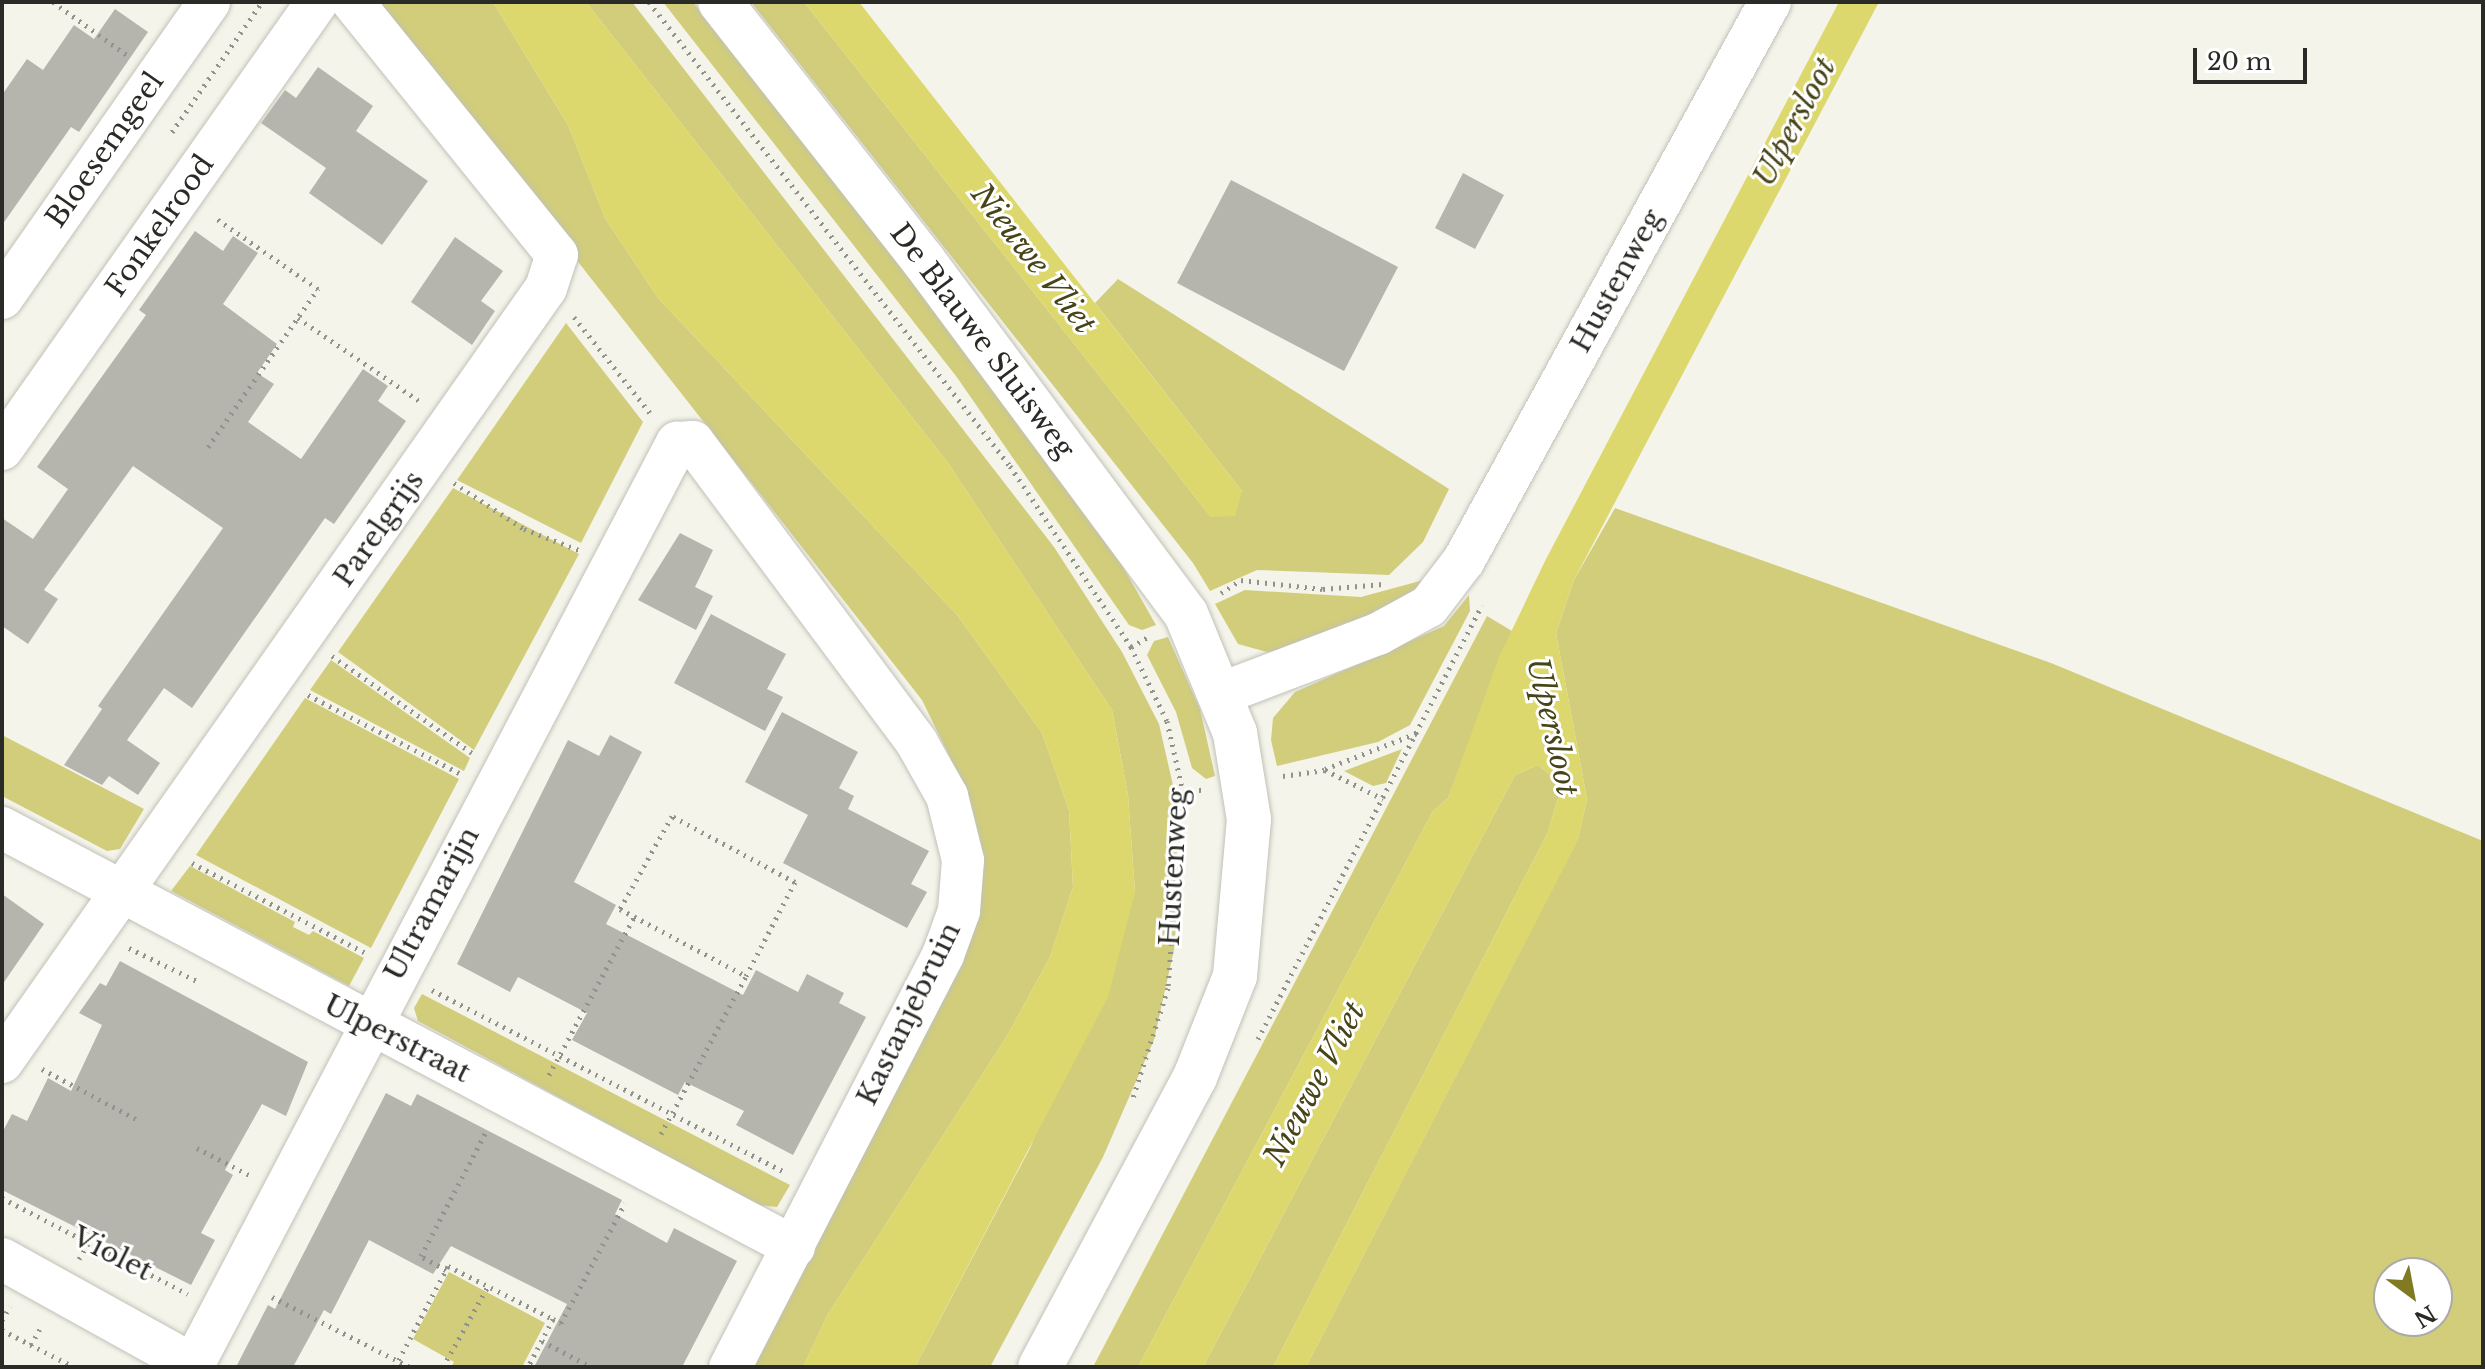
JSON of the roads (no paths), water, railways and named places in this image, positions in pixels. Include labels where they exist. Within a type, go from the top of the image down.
[{"type":"main road","name":"De Blauwe Sluisweg","points":[[720,2],[923,260],[1186,614],[1220,694]]},
{"type":"main road","points":[[1040,1367],[1195,1077],[1235,976],[1249,819],[1235,733],[1220,694]]},
{"type":"street","name":"Bloesemgeel","points":[[2,298],[209,2]]},
{"type":"street","name":"Fonkelrood","points":[[2,449],[317,2]]},
{"type":"street","name":"Parelgrijs","points":[[6,1057],[453,424],[546,288],[557,255],[353,2]]},
{"type":"street","name":"Hustenweg","points":[[1220,694],[1378,634],[1429,606],[1464,560],[1770,2]]},
{"type":"street","name":"Kastanjebruin","points":[[677,443],[693,442],[917,743],[947,796],[963,860],[959,911],[943,955],[730,1367]]},
{"type":"street","name":"Ultramarijn","points":[[192,1366],[396,971],[484,775],[612,566],[677,443]]},
{"type":"street","name":"Ulperstraat","points":[[2,828],[794,1247]]},
{"type":"street","name":"Violet","points":[[2,1259],[192,1366]]},
{"type":"water","points":[[493,2],[586,2],[948,463],[1112,710],[1128,795],[1135,892],[1108,997],[915,1367],[803,1367],[828,1314],[1007,1036],[1050,957],[1073,887],[1069,810],[1042,733],[958,616],[658,298],[605,218],[568,125]]},
{"type":"water","name":"Nieuwe Vliet","points":[[804,2],[859,2],[1242,491],[1235,516],[1211,517]]},
{"type":"water","points":[[1839,2],[1879,2],[1574,580],[1556,633],[1587,799],[1578,840],[1306,1367],[1273,1367],[1548,832],[1559,795],[1552,776],[1538,765],[1515,775],[1203,1367],[1138,1367],[1433,811],[1448,798],[1499,657],[1545,561]]},
{"type":"water label","name":"Ulpersloot","points":[[1795,122]]},
{"type":"water label","name":"Ulpersloot","points":[[1552,727]]}]
